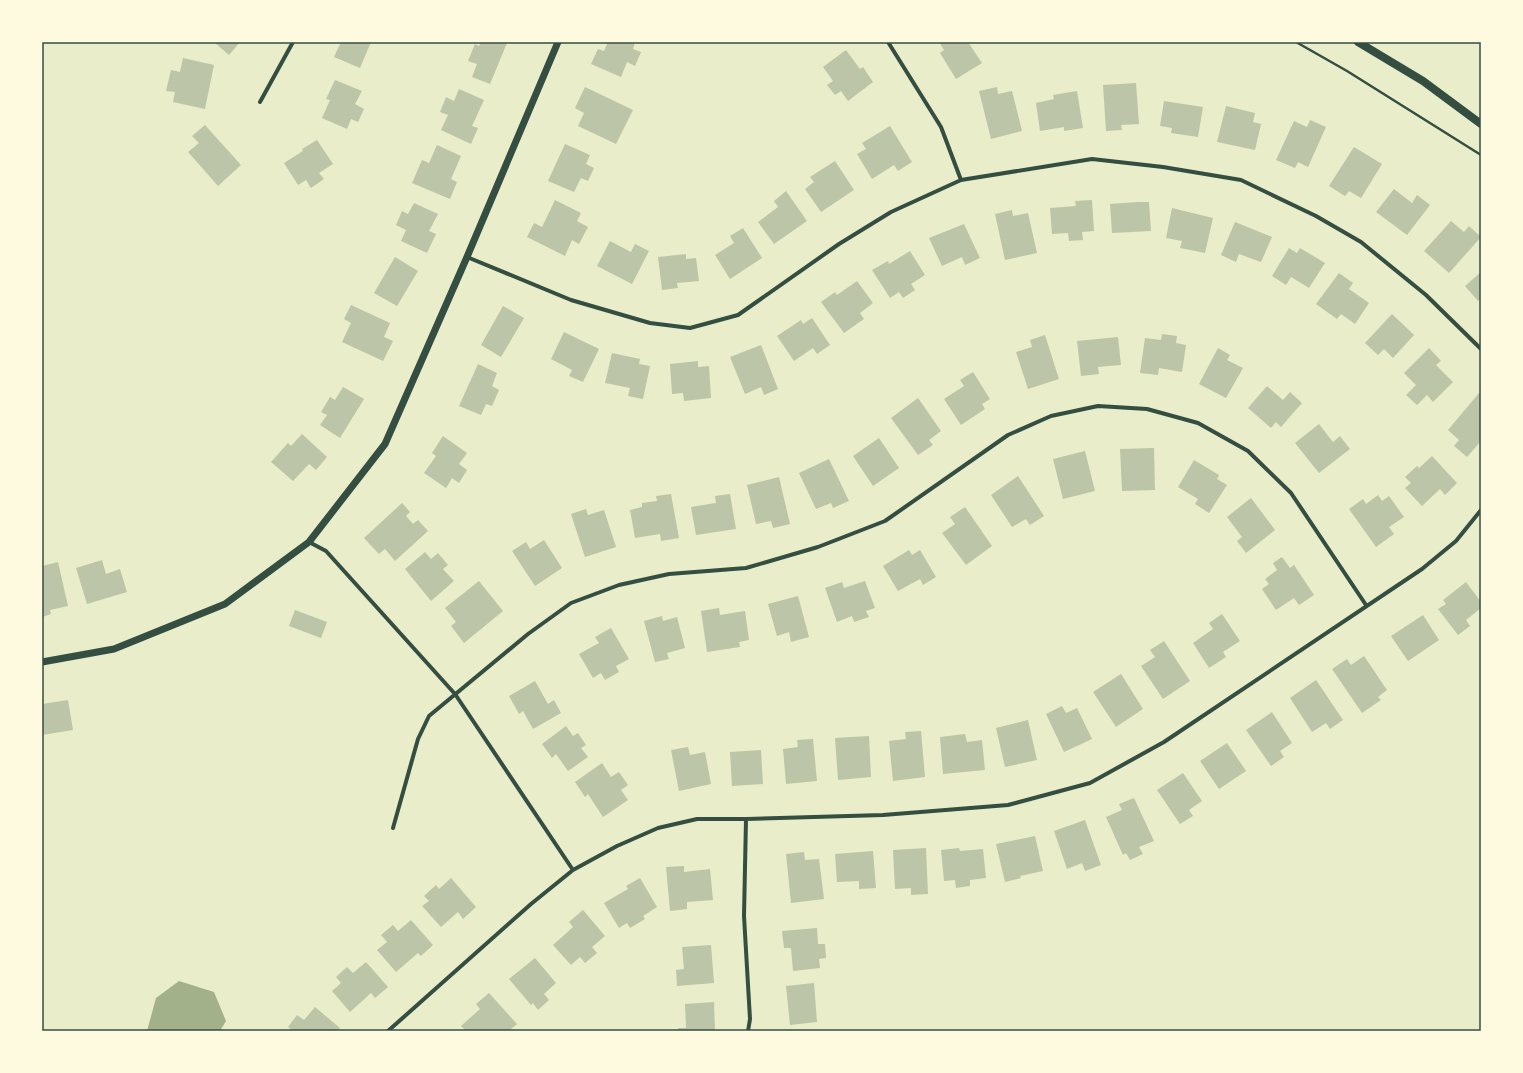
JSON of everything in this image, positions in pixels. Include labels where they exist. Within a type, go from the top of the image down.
[{"type":"main road","points":[[1358,42],[1423,80],[1481,124]]},
{"type":"street","points":[[260,102],[293,42]]},
{"type":"street","points":[[42,662],[114,649],[225,604],[309,542],[385,444],[467,257],[558,42]]},
{"type":"street","points":[[888,42],[941,127],[961,180]]},
{"type":"street","points":[[467,257],[571,300],[650,323],[690,328],[738,315],[839,244],[891,212],[961,180],[1092,159],[1163,167],[1241,180],[1316,216],[1361,242],[1426,295],[1481,349]]},
{"type":"street","points":[[393,828],[418,739],[429,716],[528,634],[571,604],[618,585],[669,574],[746,568],[818,547],[885,522],[1008,435],[1051,416],[1098,406],[1148,409],[1198,423],[1248,451],[1291,493],[1366,605]]},
{"type":"street","points":[[388,1031],[531,904],[573,870],[617,846],[658,828],[696,819],[883,815],[1008,805],[1090,783],[1164,742],[1366,605],[1422,569],[1456,541],[1481,510]]},
{"type":"street","points":[[309,542],[326,551],[456,694],[573,870]]},
{"type":"street","points":[[746,819],[744,916],[750,1020],[748,1031]]},
{"type":"path","points":[[1296,42],[1481,155]]},
{"type":"shaded area","points":[[179,981],[214,992],[226,1021],[220,1031],[147,1031],[156,998]]},
{"type":"building","points":[[214,42],[240,42],[229,55]]},
{"type":"building","points":[[341,42],[371,42],[360,68],[334,57]]},
{"type":"building","points":[[481,42],[507,43],[490,84],[472,77],[477,64],[468,61],[475,44],[479,46]]},
{"type":"building","points":[[608,42],[635,42],[633,49],[641,52],[635,66],[627,62],[621,77],[591,64],[598,49],[604,51]]},
{"type":"building","points":[[939,42],[968,42],[982,63],[956,79],[940,53],[944,50]]},
{"type":"building","points":[[846,50],[860,69],[863,67],[873,82],[848,101],[841,91],[835,95],[827,85],[833,81],[823,67]]},
{"type":"building","points":[[183,58],[214,65],[205,109],[173,102],[175,92],[166,91],[171,70],[180,72]]},
{"type":"building","points":[[335,80],[362,91],[355,104],[364,109],[358,122],[351,119],[347,129],[322,118],[330,100],[326,99]]},
{"type":"building","points":[[1136,83],[1139,124],[1121,125],[1122,130],[1106,131],[1103,85]]},
{"type":"building","points":[[585,87],[633,110],[616,144],[578,126],[584,113],[575,108]]},
{"type":"building","points":[[997,87],[998,94],[1012,91],[1022,131],[991,139],[979,91]]},
{"type":"building","points":[[459,89],[484,100],[472,126],[478,128],[471,144],[441,130],[448,115],[440,112],[446,97],[454,101]]},
{"type":"building","points":[[1077,91],[1083,128],[1064,131],[1064,127],[1040,131],[1036,103],[1054,99],[1053,95]]},
{"type":"building","points":[[1164,101],[1203,107],[1198,137],[1171,133],[1172,128],[1160,126]]},
{"type":"building","points":[[1226,106],[1255,113],[1253,122],[1261,124],[1255,150],[1217,142]]},
{"type":"building","points":[[1310,120],[1326,127],[1308,167],[1298,162],[1295,168],[1276,160],[1294,121],[1307,127]]},
{"type":"building","points":[[205,125],[241,165],[218,186],[188,152],[199,143],[192,136]]},
{"type":"building","points":[[890,126],[912,162],[898,171],[894,165],[872,179],[857,154],[866,149],[862,143]]},
{"type":"building","points":[[317,140],[333,164],[319,173],[324,179],[311,188],[306,180],[298,185],[284,163]]},
{"type":"building","points":[[565,144],[590,155],[586,164],[594,168],[588,181],[581,178],[574,192],[548,181]]},
{"type":"building","points":[[437,145],[461,156],[451,179],[457,182],[450,199],[412,183],[422,160],[429,163]]},
{"type":"building","points":[[1354,147],[1382,164],[1361,198],[1349,191],[1345,196],[1329,186]]},
{"type":"building","points":[[835,161],[854,190],[821,212],[805,189],[814,182],[810,177]]},
{"type":"building","points":[[1394,189],[1412,203],[1417,195],[1430,205],[1407,235],[1376,212]]},
{"type":"building","points":[[786,191],[807,221],[774,244],[758,222],[778,207],[774,201]]},
{"type":"building","points":[[555,200],[581,213],[577,221],[588,227],[579,244],[572,240],[565,256],[527,237],[534,223],[542,227]]},
{"type":"building","points":[[1092,200],[1094,231],[1082,232],[1083,240],[1069,241],[1068,233],[1052,234],[1050,208],[1076,206],[1075,201]]},
{"type":"building","points":[[1149,202],[1151,231],[1112,233],[1110,204]]},
{"type":"building","points":[[414,203],[438,214],[429,231],[436,234],[427,253],[401,241],[406,230],[396,225],[402,211],[408,214]]},
{"type":"building","points":[[1172,208],[1213,218],[1205,253],[1180,248],[1182,241],[1166,238]]},
{"type":"building","points":[[1012,210],[1013,216],[1028,213],[1037,253],[1005,260],[995,214]]},
{"type":"building","points":[[1451,221],[1464,232],[1469,226],[1481,237],[1449,273],[1424,251]]},
{"type":"building","points":[[1235,222],[1272,237],[1261,262],[1239,254],[1236,262],[1221,255]]},
{"type":"building","points":[[964,224],[980,258],[965,265],[962,257],[942,266],[929,238]]},
{"type":"building","points":[[743,228],[762,258],[730,279],[715,255],[734,243],[730,236]]},
{"type":"building","points":[[610,241],[631,252],[635,244],[649,251],[632,284],[597,266]]},
{"type":"building","points":[[1289,248],[1297,253],[1300,248],[1325,263],[1309,288],[1291,277],[1286,285],[1272,276]]},
{"type":"building","points":[[910,251],[925,275],[911,284],[915,290],[903,298],[899,292],[890,298],[872,270],[888,261],[889,264]]},
{"type":"building","points":[[686,254],[686,259],[696,258],[699,281],[677,283],[678,288],[662,290],[658,257]]},
{"type":"building","points":[[395,257],[418,271],[397,306],[374,293]]},
{"type":"building","points":[[1481,272],[1481,298],[1478,301],[1465,286]]},
{"type":"building","points":[[1339,273],[1353,283],[1349,289],[1369,303],[1355,324],[1341,314],[1337,319],[1316,304]]},
{"type":"building","points":[[857,281],[873,303],[860,313],[864,319],[844,333],[821,302],[835,292],[837,295]]},
{"type":"building","points":[[351,305],[390,323],[384,337],[393,341],[383,361],[342,342],[351,323],[344,319]]},
{"type":"building","points":[[503,306],[524,318],[501,357],[481,345]]},
{"type":"building","points":[[1392,314],[1414,335],[1393,358],[1384,349],[1378,355],[1365,343]]},
{"type":"building","points":[[812,318],[830,345],[817,354],[813,348],[794,361],[777,336],[801,320],[803,324]]},
{"type":"building","points":[[564,332],[599,349],[583,382],[569,376],[572,370],[551,359]]},
{"type":"building","points":[[1162,334],[1177,336],[1176,343],[1186,345],[1182,372],[1159,368],[1158,375],[1140,373],[1145,338],[1161,340]]},
{"type":"building","points":[[1045,335],[1059,379],[1028,389],[1016,352],[1032,347],[1030,340]]},
{"type":"building","points":[[1118,337],[1121,365],[1098,367],[1099,374],[1081,376],[1077,341]]},
{"type":"building","points":[[761,345],[778,389],[764,395],[761,387],[745,394],[730,357]]},
{"type":"building","points":[[1218,348],[1230,355],[1227,360],[1243,368],[1226,398],[1199,384]]},
{"type":"building","points":[[1429,348],[1441,361],[1436,365],[1453,382],[1433,402],[1427,395],[1417,405],[1406,395],[1416,385],[1404,373]]},
{"type":"building","points":[[612,353],[640,359],[639,364],[650,366],[643,399],[628,396],[630,388],[605,383]]},
{"type":"building","points":[[698,361],[698,367],[709,366],[711,398],[684,401],[683,393],[672,394],[670,364]]},
{"type":"building","points":[[478,364],[497,373],[492,386],[499,390],[492,406],[486,404],[481,415],[459,406]]},
{"type":"building","points":[[973,372],[990,399],[982,404],[985,409],[961,425],[944,399],[964,386],[960,380]]},
{"type":"building","points":[[1267,386],[1283,400],[1290,392],[1302,403],[1281,427],[1276,422],[1271,428],[1248,408]]},
{"type":"building","points":[[343,387],[364,399],[340,438],[320,425],[327,415],[321,412],[330,397],[335,400]]},
{"type":"building","points":[[1479,393],[1481,395],[1481,441],[1467,457],[1454,446],[1459,440],[1448,430]]},
{"type":"building","points":[[918,398],[941,431],[929,440],[933,445],[918,455],[891,418]]},
{"type":"building","points":[[1319,424],[1333,442],[1340,436],[1350,449],[1319,473],[1295,443]]},
{"type":"building","points":[[302,434],[327,457],[316,470],[309,464],[293,481],[271,462],[288,443],[291,446]]},
{"type":"building","points":[[443,436],[467,453],[459,464],[467,470],[459,483],[452,478],[446,488],[424,473],[436,456],[432,453]]},
{"type":"building","points":[[879,438],[899,468],[873,486],[853,456]]},
{"type":"building","points":[[1154,448],[1155,490],[1122,491],[1120,449]]},
{"type":"building","points":[[1085,451],[1095,491],[1063,499],[1053,459]]},
{"type":"building","points":[[1432,456],[1457,483],[1445,495],[1440,489],[1422,506],[1405,488],[1411,483],[1405,477],[1417,466],[1419,468]]},
{"type":"building","points":[[829,459],[849,501],[833,508],[831,503],[816,509],[799,473]]},
{"type":"building","points":[[1194,460],[1219,475],[1217,479],[1227,485],[1209,513],[1195,504],[1198,499],[1178,487]]},
{"type":"building","points":[[1018,476],[1044,516],[1030,525],[1026,519],[1012,527],[991,495]]},
{"type":"building","points":[[779,477],[790,524],[773,528],[771,521],[756,524],[747,485]]},
{"type":"building","points":[[671,494],[679,538],[661,541],[660,534],[635,538],[630,510],[642,507],[642,503],[657,501],[656,496]]},
{"type":"building","points":[[730,494],[736,529],[696,535],[691,507],[716,503],[715,496]]},
{"type":"building","points":[[1378,495],[1382,501],[1389,496],[1404,517],[1389,527],[1394,534],[1376,547],[1349,509],[1363,499],[1366,504]]},
{"type":"building","points":[[1251,498],[1275,530],[1246,553],[1237,541],[1242,537],[1227,517]]},
{"type":"building","points":[[402,503],[410,512],[406,516],[413,524],[418,520],[428,531],[395,561],[385,549],[379,554],[364,538]]},
{"type":"building","points":[[965,507],[992,546],[966,565],[942,533],[955,524],[950,517]]},
{"type":"building","points":[[586,509],[588,515],[604,510],[616,547],[585,557],[571,514]]},
{"type":"building","points":[[544,540],[562,568],[535,586],[512,551],[526,542],[530,549]]},
{"type":"building","points":[[909,550],[912,555],[920,550],[936,577],[923,585],[920,579],[898,591],[883,566]]},
{"type":"building","points":[[425,552],[431,559],[438,553],[448,565],[443,569],[454,581],[431,601],[405,569]]},
{"type":"building","points":[[1282,557],[1290,568],[1294,565],[1314,595],[1299,605],[1294,598],[1276,610],[1262,589],[1269,584],[1265,579],[1277,570],[1273,563]]},
{"type":"building","points":[[102,560],[106,574],[120,569],[127,592],[87,604],[76,568]]},
{"type":"building","points":[[58,562],[68,606],[50,610],[51,614],[42,617],[42,566]]},
{"type":"building","points":[[479,581],[503,611],[464,643],[451,626],[456,622],[445,608]]},
{"type":"building","points":[[865,581],[875,608],[866,611],[869,617],[854,622],[852,616],[837,622],[825,588],[842,582],[844,588]]},
{"type":"building","points":[[1466,582],[1481,602],[1481,608],[1466,620],[1470,626],[1458,635],[1438,609],[1446,604],[1443,600]]},
{"type":"building","points":[[798,596],[809,637],[791,642],[789,632],[777,636],[768,604]]},
{"type":"building","points":[[719,608],[720,615],[745,611],[749,640],[739,642],[740,647],[707,652],[701,611]]},
{"type":"building","points":[[295,610],[327,622],[321,638],[289,626]]},
{"type":"building","points":[[1222,614],[1240,641],[1223,652],[1226,657],[1209,668],[1193,643],[1213,629],[1209,623]]},
{"type":"building","points":[[1423,615],[1439,640],[1408,661],[1391,636]]},
{"type":"building","points":[[662,616],[663,621],[677,617],[685,648],[667,653],[669,659],[655,662],[644,621]]},
{"type":"building","points":[[611,628],[629,659],[616,666],[619,672],[605,680],[601,673],[593,678],[579,654],[599,643],[595,637]]},
{"type":"building","points":[[1164,641],[1190,681],[1163,699],[1141,666],[1155,657],[1150,650]]},
{"type":"building","points":[[1364,656],[1387,690],[1378,697],[1381,700],[1362,713],[1332,669],[1347,659],[1351,665]]},
{"type":"building","points":[[1121,674],[1143,709],[1116,727],[1093,692]]},
{"type":"building","points":[[1316,680],[1343,720],[1330,729],[1326,723],[1312,732],[1290,698]]},
{"type":"building","points":[[535,681],[548,704],[554,700],[561,713],[533,729],[523,711],[519,714],[509,696]]},
{"type":"building","points":[[68,700],[73,730],[42,735],[42,704]]},
{"type":"building","points":[[1062,706],[1066,713],[1077,708],[1092,739],[1064,752],[1046,714]]},
{"type":"building","points":[[1272,712],[1292,743],[1280,751],[1284,757],[1271,766],[1246,730]]},
{"type":"building","points":[[1028,720],[1037,760],[1005,767],[996,728]]},
{"type":"building","points":[[566,726],[573,736],[578,733],[586,745],[581,748],[588,757],[568,771],[556,754],[552,758],[542,744]]},
{"type":"building","points":[[921,731],[925,777],[893,781],[889,741],[906,739],[905,732]]},
{"type":"building","points":[[965,734],[967,742],[982,740],[985,770],[943,774],[940,737]]},
{"type":"building","points":[[869,736],[871,777],[838,780],[835,738]]},
{"type":"building","points":[[813,739],[817,781],[786,784],[783,749],[798,747],[797,740]]},
{"type":"building","points":[[1227,743],[1246,771],[1219,789],[1200,761]]},
{"type":"building","points":[[688,747],[690,755],[705,752],[711,784],[679,791],[671,750]]},
{"type":"building","points":[[761,750],[763,784],[732,786],[730,752]]},
{"type":"building","points":[[602,763],[611,777],[619,772],[628,785],[621,790],[628,800],[603,817],[588,794],[585,797],[575,782]]},
{"type":"building","points":[[1183,773],[1202,801],[1189,810],[1193,816],[1180,824],[1157,790]]},
{"type":"building","points":[[1134,798],[1154,841],[1139,847],[1143,854],[1130,860],[1126,853],[1123,855],[1106,817],[1122,810],[1119,804]]},
{"type":"building","points":[[1085,820],[1101,865],[1085,871],[1082,863],[1067,869],[1054,831]]},
{"type":"building","points":[[1035,836],[1043,871],[1020,876],[1021,878],[1005,882],[996,844]]},
{"type":"building","points":[[926,848],[928,894],[911,895],[911,888],[895,889],[893,850]]},
{"type":"building","points":[[959,848],[960,851],[983,849],[986,878],[970,880],[970,886],[956,888],[955,880],[944,881],[941,850]]},
{"type":"building","points":[[873,851],[876,888],[859,889],[859,881],[837,882],[835,854]]},
{"type":"building","points":[[804,852],[805,860],[819,859],[824,899],[791,903],[786,854]]},
{"type":"building","points":[[684,866],[684,872],[710,869],[713,900],[687,902],[687,909],[670,911],[666,867]]},
{"type":"building","points":[[451,878],[476,907],[463,919],[458,912],[441,927],[422,906],[429,901],[424,896],[436,885],[439,889]]},
{"type":"building","points":[[640,878],[657,907],[643,916],[645,919],[630,928],[627,923],[619,928],[604,903],[628,889],[626,886]]},
{"type":"building","points":[[583,910],[605,936],[592,947],[597,953],[585,963],[580,957],[571,965],[553,945],[573,927],[569,922]]},
{"type":"building","points":[[411,920],[433,945],[421,956],[418,953],[396,972],[377,950],[387,942],[381,935],[393,925],[398,931]]},
{"type":"building","points":[[817,928],[818,944],[825,944],[826,958],[819,959],[820,968],[793,971],[791,948],[784,948],[782,931]]},
{"type":"building","points":[[711,945],[714,983],[677,986],[676,970],[684,969],[682,947]]},
{"type":"building","points":[[535,958],[556,983],[544,994],[549,1000],[538,1010],[533,1003],[531,1005],[509,979]]},
{"type":"building","points":[[366,962],[388,987],[375,998],[371,993],[350,1012],[332,991],[341,983],[336,977],[347,967],[353,973]]},
{"type":"building","points":[[814,983],[817,1022],[790,1025],[786,986]]},
{"type":"building","points":[[489,993],[517,1024],[509,1031],[466,1031],[461,1026],[480,1009],[476,1004]]},
{"type":"building","points":[[714,1002],[715,1031],[678,1031],[678,1028],[686,1028],[685,1004]]},
{"type":"building","points":[[315,1007],[340,1028],[337,1031],[293,1031],[288,1027],[297,1015],[304,1020]]}]
